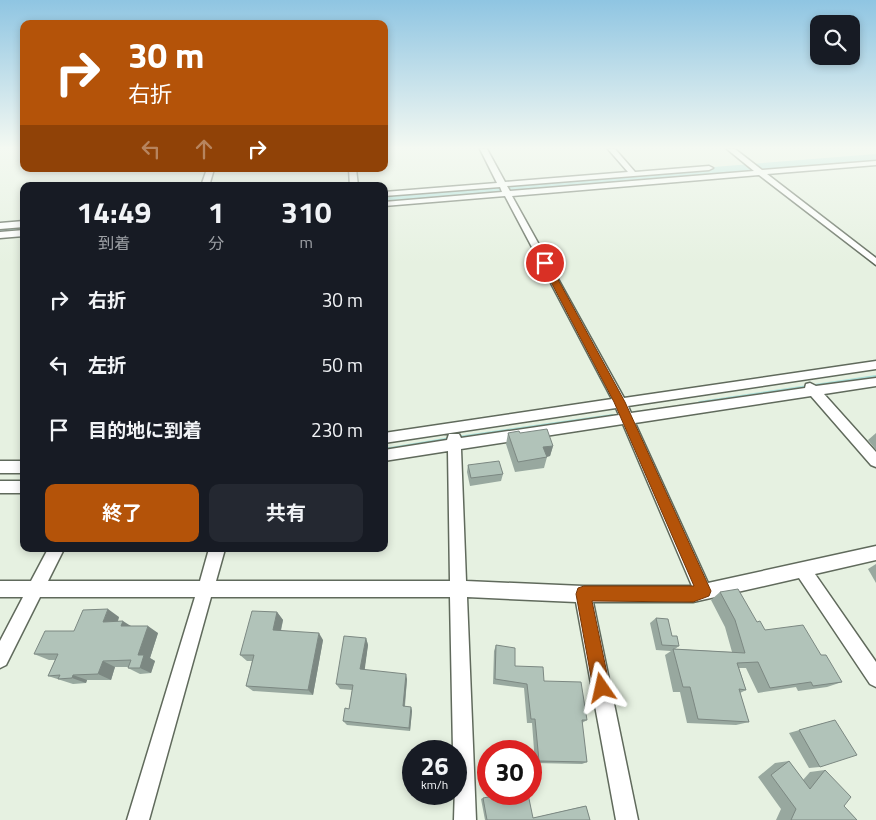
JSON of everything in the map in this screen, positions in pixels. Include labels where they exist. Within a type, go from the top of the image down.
[{"type":"street","points":[[388,194],[462,187]]},
{"type":"street","points":[[502,187],[620,402],[703,591]]},
{"type":"street","points":[[388,204],[563,187]]},
{"type":"street","points":[[779,187],[876,262]]},
{"type":"street","points":[[0,226],[20,224]]},
{"type":"street","points":[[0,235],[20,233]]},
{"type":"street","points":[[388,437],[876,365]]},
{"type":"street","points":[[802,377],[876,461]]},
{"type":"street","points":[[388,455],[876,382]]},
{"type":"street","points":[[454,428],[464,820]]},
{"type":"street","points":[[0,467],[20,467]]},
{"type":"street","points":[[0,487],[20,487]]},
{"type":"street","points":[[0,658],[54,552]]},
{"type":"street","points":[[138,820],[216,552]]},
{"type":"street","points":[[0,589],[459,589],[584,594],[693,594],[876,552]]},
{"type":"street","points":[[802,570],[876,678]]},
{"type":"street","points":[[584,594],[627,820]]},
{"type":"building","points":[[547,429],[553,446],[543,447],[547,457],[518,462],[508,433]]},
{"type":"building","points":[[499,461],[503,474],[471,478],[468,465]]},
{"type":"building","points":[[738,589],[757,622],[760,621],[765,630],[803,625],[821,655],[826,655],[842,682],[813,686],[811,682],[770,688],[758,662],[737,663],[746,690],[739,689],[749,722],[698,719],[690,687],[683,687],[673,649],[745,653],[735,620],[720,592]]},
{"type":"building","points":[[108,609],[103,622],[123,621],[121,626],[148,626],[138,655],[144,655],[140,668],[128,668],[131,660],[103,661],[98,674],[73,675],[72,678],[58,679],[60,675],[48,676],[58,654],[34,654],[45,631],[74,631],[83,610]]},
{"type":"building","points":[[252,611],[277,612],[273,630],[319,633],[308,690],[246,686],[254,655],[240,655]]},
{"type":"building","points":[[656,618],[668,619],[672,636],[677,636],[679,646],[662,645]]},
{"type":"building","points":[[344,636],[366,638],[360,669],[406,674],[403,706],[411,707],[409,728],[343,721],[345,708],[349,709],[353,685],[336,684]]},
{"type":"building","points":[[496,645],[515,648],[515,666],[543,667],[544,681],[581,682],[587,720],[582,720],[587,762],[542,761],[542,740],[537,740],[535,719],[531,719],[527,684],[495,679]]},
{"type":"building","points":[[835,720],[857,755],[820,767],[799,730]]},
{"type":"building","points":[[789,761],[810,789],[825,770],[851,797],[844,806],[857,820],[791,820],[796,809],[771,775]]},
{"type":"building","points":[[484,805],[530,805],[533,818],[586,806],[590,820],[487,820]]},
{"type":"waterway","points":[[388,197],[507,187]]},
{"type":"waterway","points":[[0,230],[20,228]]},
{"type":"waterway","points":[[700,403],[876,377]]},
{"type":"waterway","points":[[458,438],[612,416]]},
{"type":"waterway","points":[[388,449],[451,439]]},
{"type":"route","points":[[545,263],[620,402],[703,591],[693,594],[584,594],[602,688]]}]
